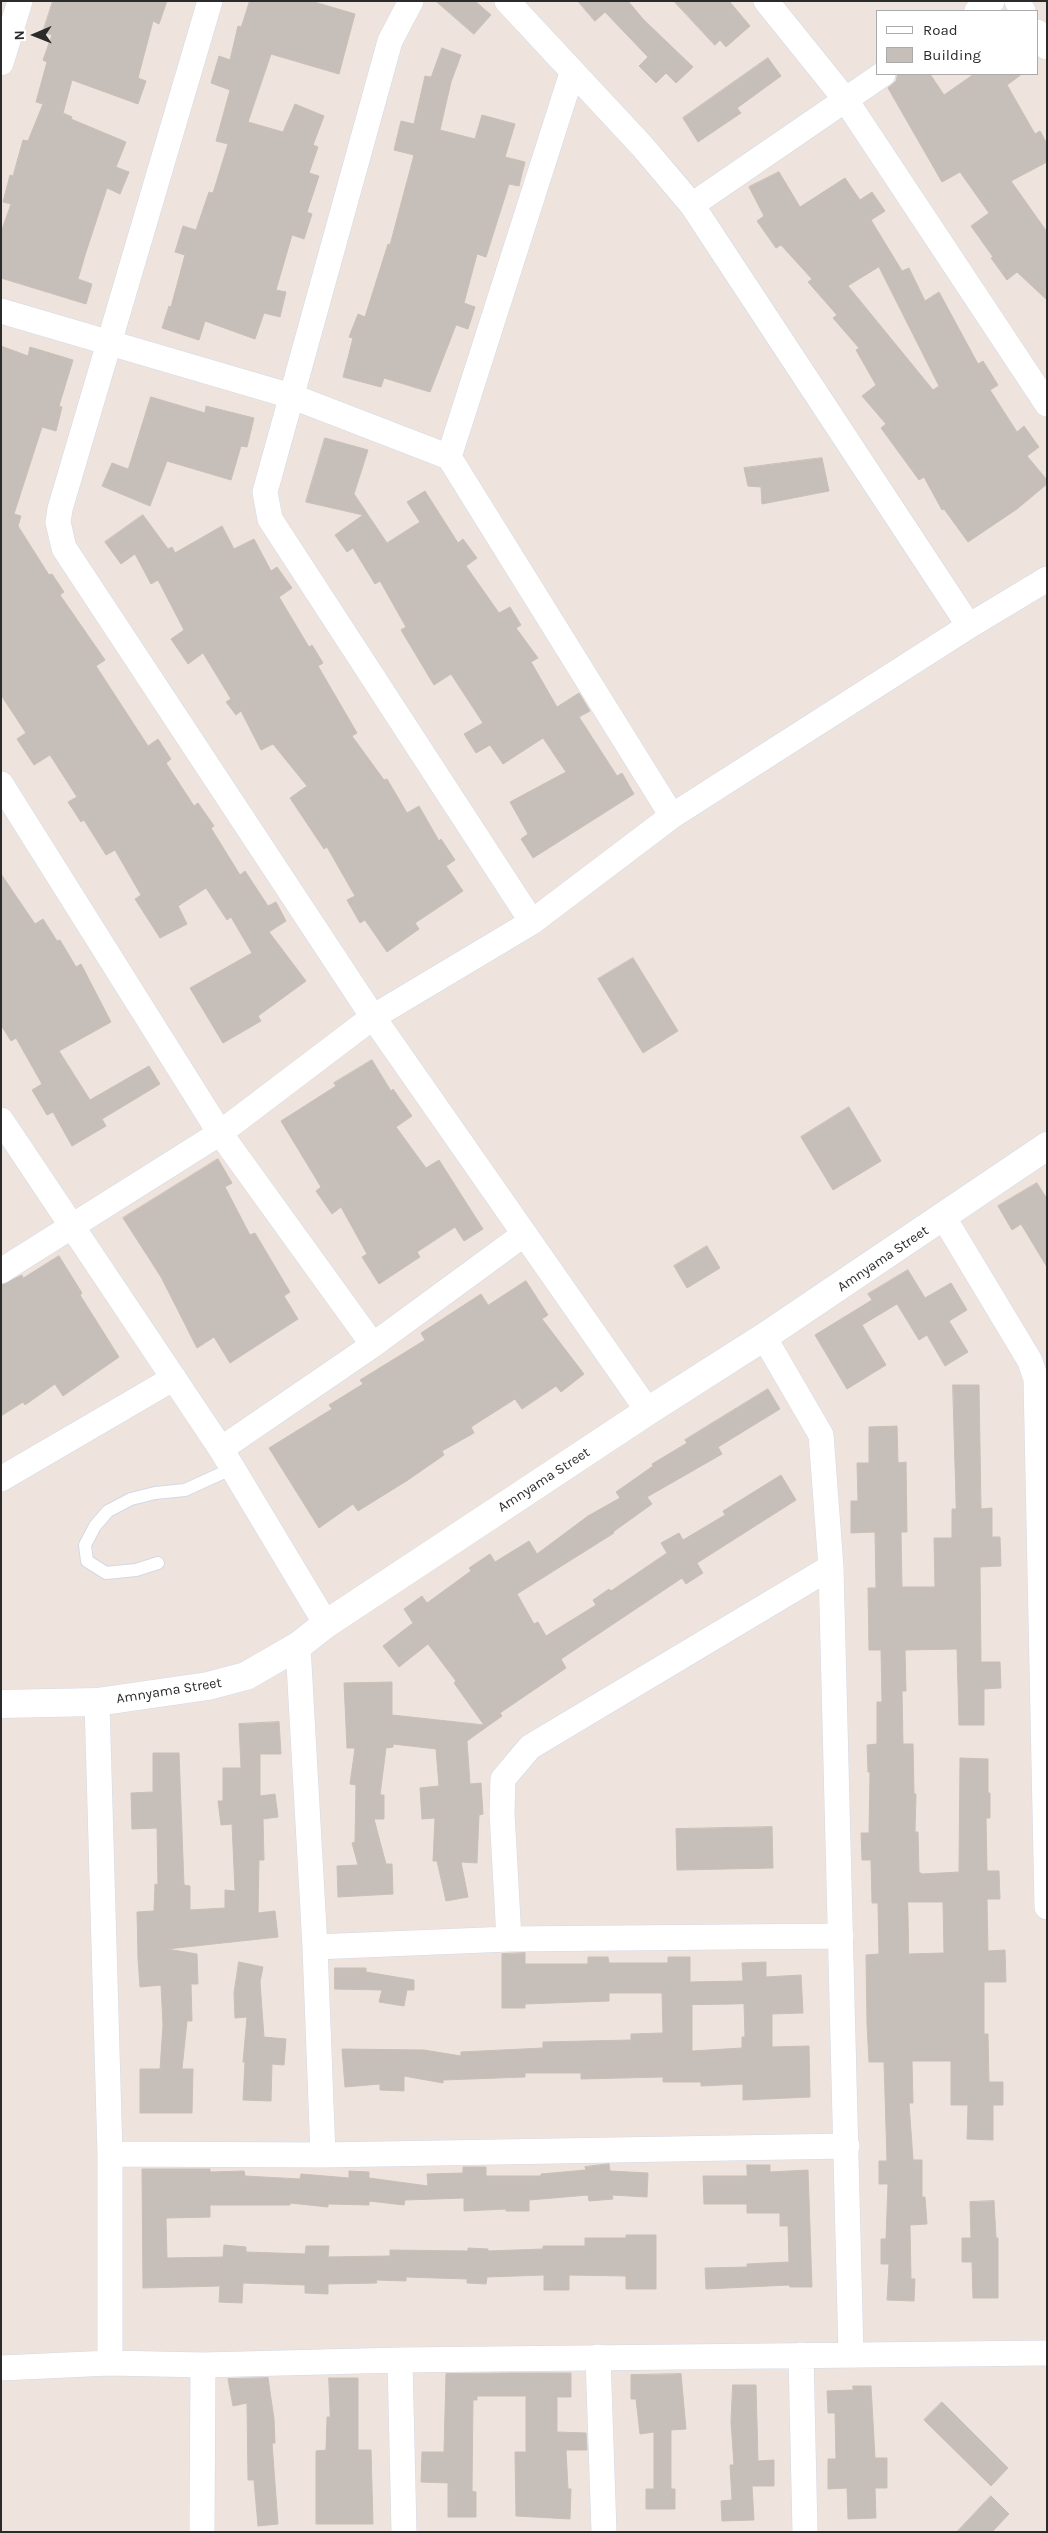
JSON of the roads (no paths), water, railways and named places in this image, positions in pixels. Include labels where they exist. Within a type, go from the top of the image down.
[{"type":"street","points":[[1,63],[20,1]]},
{"type":"street","points":[[210,1],[60,509],[58,522],[64,548],[373,1017],[523,1235],[648,1411]]},
{"type":"street","points":[[411,1],[390,40],[265,492],[270,519],[532,922]]},
{"type":"street","points":[[507,1],[642,146],[692,205],[969,626]]},
{"type":"street","points":[[766,1],[845,99],[1047,404]]},
{"type":"street","points":[[978,10],[992,1]]},
{"type":"street","points":[[1038,34],[1047,47]]},
{"type":"street","points":[[448,457],[572,73]]},
{"type":"street","points":[[692,205],[881,75]]},
{"type":"street","points":[[1,311],[291,396],[448,457],[672,816]]},
{"type":"street","points":[[1,1271],[220,1133],[373,1017],[532,922],[672,816],[969,626],[1047,579]]},
{"type":"street","points":[[1,784],[220,1133],[373,1345]]},
{"type":"street","points":[[1,1120],[174,1378],[226,1459],[326,1624]]},
{"type":"street","name":"Amnyama Street","points":[[1,1704],[97,1702],[208,1686],[246,1676],[298,1646],[326,1624],[944,1218],[1047,1146]]},
{"type":"street","points":[[944,1218],[1030,1362],[1036,1378],[1047,1907]]},
{"type":"street","points":[[226,1459],[373,1345],[523,1235]]},
{"type":"street","points":[[764,1337],[821,1435],[830,1567],[847,2146],[851,2354]]},
{"type":"street","points":[[1,1479],[174,1378]]},
{"type":"street","points":[[509,1939],[502,1813],[503,1778],[530,1747],[830,1567]]},
{"type":"street","points":[[298,1646],[315,1947],[322,2155]]},
{"type":"street","points":[[97,1702],[110,2154],[110,2363]]},
{"type":"street","points":[[315,1947],[509,1939],[841,1936]]},
{"type":"street","points":[[110,2154],[322,2155],[847,2146]]},
{"type":"street","points":[[1,2368],[110,2363],[203,2366],[400,2360],[1047,2353]]},
{"type":"street","points":[[801,2355],[805,2532]]},
{"type":"street","points":[[598,2357],[604,2532]]},
{"type":"street","points":[[400,2360],[404,2532]]},
{"type":"street","points":[[202,2532],[203,2366]]},
{"type":"lane","points":[[158,1563],[136,1570],[106,1573],[87,1561],[85,1544],[95,1526],[108,1511],[131,1499],[155,1493],[185,1490],[226,1459]]}]
